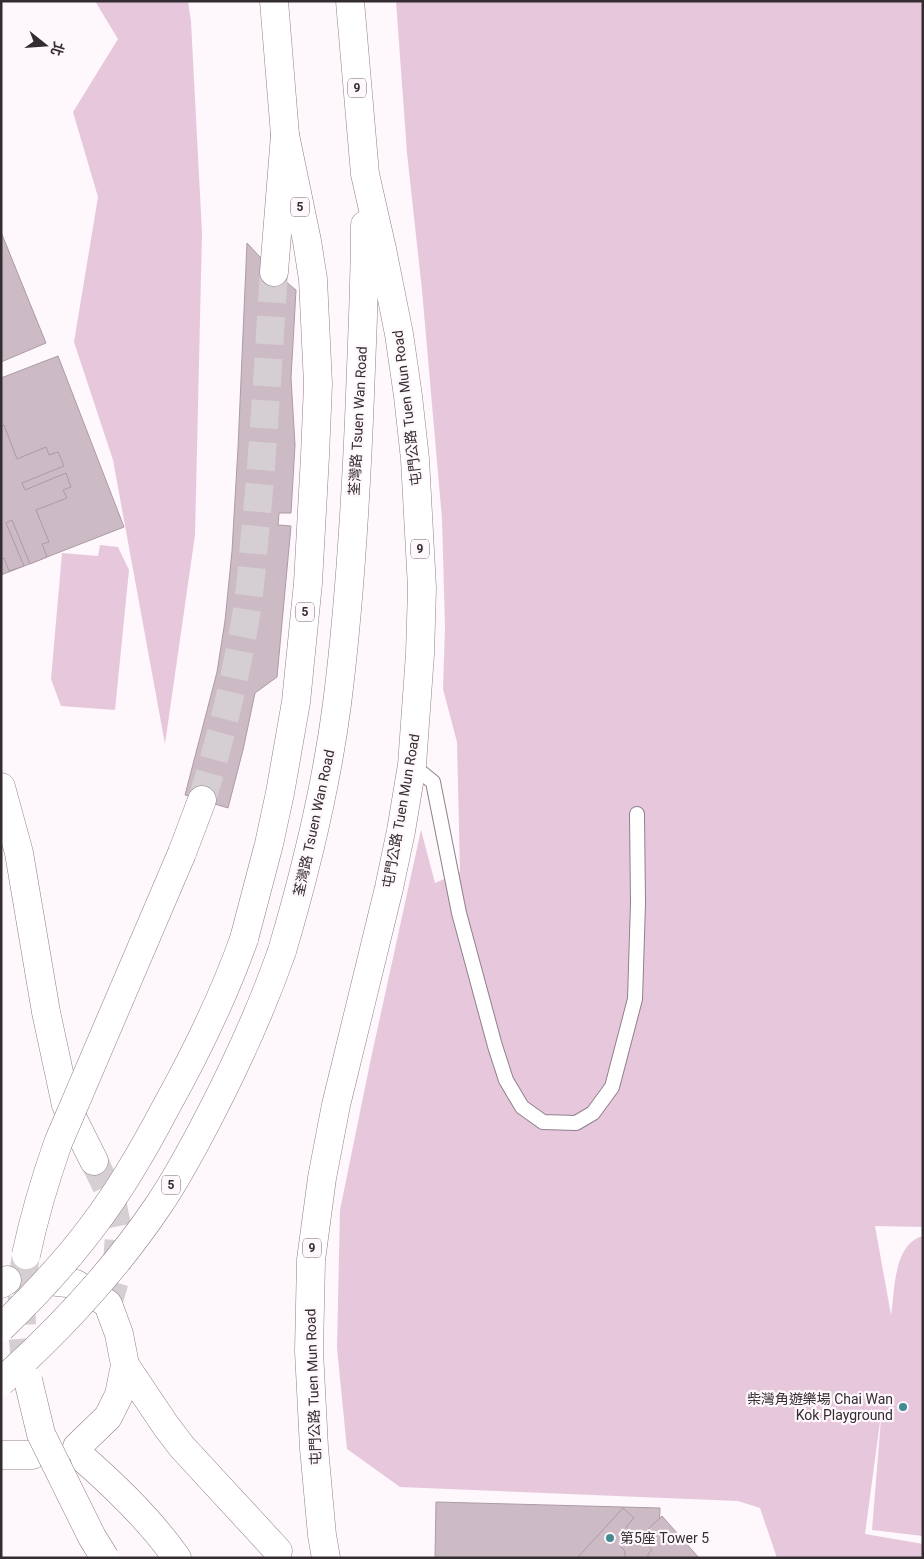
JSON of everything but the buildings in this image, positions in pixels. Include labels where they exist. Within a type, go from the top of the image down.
[{"type":"main road","points":[[274,1],[285,135],[274,272]]},
{"type":"main road","name":"屯門公路 Tuen Mun Road","points":[[326,1558],[314,1448],[309,1351],[311,1260],[322,1178],[336,1105],[389,888],[412,765],[420,654],[422,588],[415,459],[408,396],[399,334],[365,174],[350,1]]},
{"type":"main road","name":"5","points":[[1,1328],[78,1246],[120,1186],[153,1132],[191,1062],[224,993],[244,939],[269,844],[296,702],[308,582],[318,384],[313,280],[307,241],[285,135]]},
{"type":"main road","name":"荃灣路 Tsuen Wan Road","points":[[14,1381],[42,1344],[98,1284],[159,1205],[198,1138],[231,1074],[268,993],[298,896],[322,793],[338,696],[349,578],[358,461],[365,260],[365,174]]},
{"type":"main road","points":[[1,787],[19,853],[46,1012],[66,1104],[94,1161]]},
{"type":"main road","points":[[26,1255],[32,1225],[58,1144],[182,853],[202,800]]},
{"type":"main road","points":[[49,1281],[76,1284],[108,1304],[119,1334],[125,1365],[119,1395],[108,1417],[81,1454],[141,1515],[176,1558]]},
{"type":"main road","points":[[125,1365],[182,1447],[278,1551]]},
{"type":"main road","points":[[14,1381],[92,1537],[105,1558]]},
{"type":"main road","points":[[1,1455],[32,1455]]},
{"type":"lane","points":[[412,765],[433,782],[459,913],[506,1080],[522,1107],[543,1122],[576,1124],[593,1113],[612,1087],[635,998],[638,904],[637,814]]},
{"type":"shaded area","points":[[95,1],[188,1],[191,22],[202,233],[195,535],[165,744],[113,460],[74,342],[98,197],[73,112],[118,39]]},
{"type":"shaded area","points":[[396,1],[923,1],[923,1227],[875,1226],[891,1315],[897,1270],[901,1258],[906,1248],[913,1241],[923,1236],[923,1536],[872,1530],[882,1407],[865,1534],[923,1544],[923,1558],[777,1558],[760,1508],[738,1501],[400,1487],[347,1449],[337,1348],[340,1210],[421,830],[435,883],[460,872],[457,742],[443,689],[445,627],[442,519],[422,290],[407,153]]},
{"type":"shaded area","points":[[100,545],[118,547],[129,570],[115,710],[61,706],[51,679],[62,553],[98,556]]},
{"type":"tunnel","points":[[202,800],[229,699],[248,599],[261,468],[274,272]]},
{"type":"tunnel","points":[[94,1161],[111,1196],[119,1235],[116,1277],[108,1304]]},
{"type":"tunnel","points":[[26,1255],[22,1287],[22,1318],[28,1380]]},
{"type":"tunnel","points":[[7,1280],[38,1278],[49,1281]]},
{"type":"place","name":"柴灣角遊樂場 Chai Wan Kok Playground","points":[[903,1407]]},
{"type":"place","name":"第5座 Tower 5","points":[[610,1538]]}]
